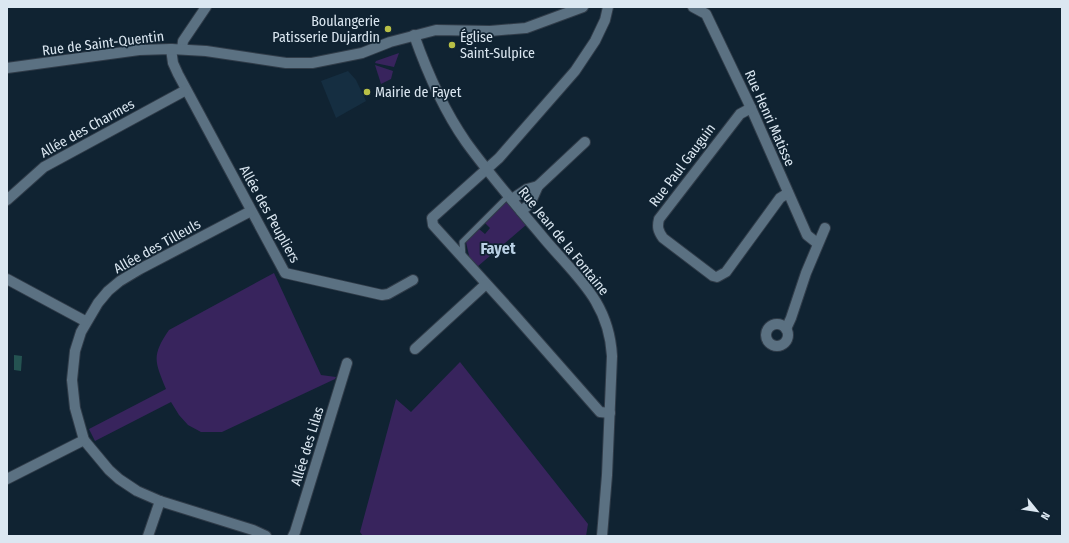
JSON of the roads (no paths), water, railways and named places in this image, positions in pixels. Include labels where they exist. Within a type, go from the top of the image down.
[{"type":"street","points":[[182,49],[183,41],[206,7]]},
{"type":"street","name":"Rue de Saint-Quentin","points":[[7,68],[139,50],[171,49],[182,49],[260,60],[306,63],[362,53],[414,35],[436,30],[490,31],[526,28],[583,7]]},
{"type":"street","points":[[608,7],[605,20],[595,41],[575,71],[499,158],[432,218],[433,225],[600,412],[610,413]]},
{"type":"street","name":"Rue Henri Matisse","points":[[694,7],[706,14],[807,235],[818,243]]},
{"type":"street","name":"Rue Jean de la Fontaine","points":[[414,35],[447,113],[465,141],[521,211],[586,285],[601,309],[611,340],[610,413],[602,536]]},
{"type":"street","name":"Allée des Peupliers","points":[[171,49],[173,63],[186,90],[285,274],[382,295],[388,294],[413,280]]},
{"type":"street","name":"Allée des Charmes","points":[[7,200],[44,167],[186,90]]},
{"type":"street","name":"Rue Paul Gauguin","points":[[750,108],[740,114],[659,219],[657,225],[658,231],[663,238],[713,276],[718,277],[726,272],[780,198],[788,193]]},
{"type":"street","points":[[521,211],[530,204],[538,186],[586,142]]},
{"type":"street","points":[[511,197],[527,189],[538,186]]},
{"type":"street","name":"Allée des Tilleuls","points":[[251,211],[120,281],[98,303],[86,321],[75,351],[72,380],[75,408],[84,440],[109,470],[119,479],[137,491],[160,501],[253,530],[266,536]]},
{"type":"street","points":[[786,329],[825,228]]},
{"type":"street","points":[[7,279],[86,321]]},
{"type":"street","points":[[415,350],[486,284]]},
{"type":"street","name":"Allée des Lilas","points":[[293,536],[347,363]]},
{"type":"street","points":[[7,479],[84,440]]},
{"type":"street","points":[[148,536],[160,501]]},
{"type":"lane","points":[[463,258],[462,242],[511,197]]},
{"type":"place","name":"Boulangerie Patisserie Dujardin","points":[[388,29]]},
{"type":"place","name":"Église Saint-Sulpice","points":[[452,45]]},
{"type":"place","name":"Mairie de Fayet","points":[[367,92]]},
{"type":"district","name":"Fayet","points":[[498,248]]}]
